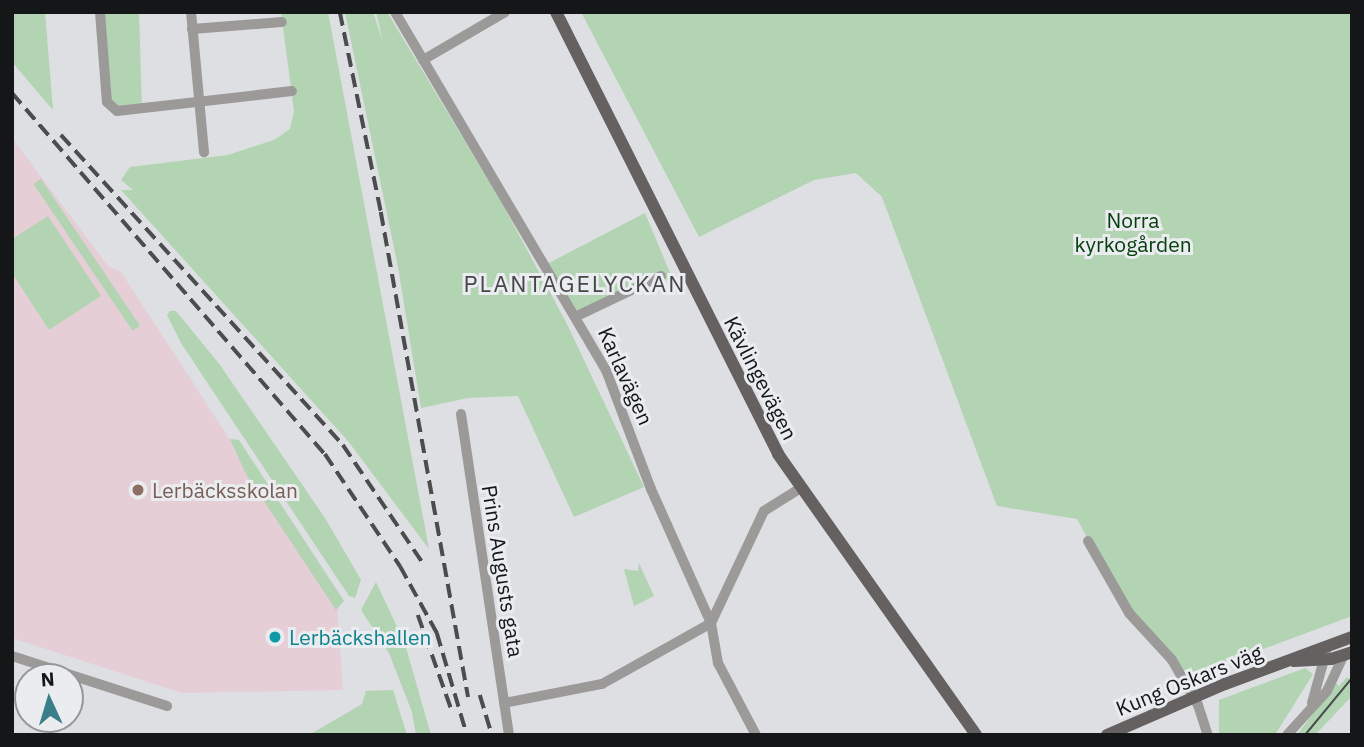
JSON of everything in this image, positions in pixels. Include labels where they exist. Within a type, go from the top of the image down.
[{"type":"main road","name":"Kävlingevägen","points":[[556,12],[799,489],[976,735]]},
{"type":"main road","name":"Kung Oskars väg","points":[[1107,735],[1190,698],[1352,637]]},
{"type":"main road","name":"Kung Oskars väg","points":[[1286,661],[1324,660],[1348,654]]},
{"type":"street","points":[[100,12],[107,102],[111,108],[142,110],[188,105],[199,99],[292,91]]},
{"type":"street","points":[[191,12],[204,152]]},
{"type":"street","name":"Karlavägen","points":[[395,12],[606,370],[656,501],[711,623],[718,663],[756,735]]},
{"type":"street","points":[[423,60],[505,12]]},
{"type":"street","points":[[192,29],[282,22]]},
{"type":"street","points":[[576,316],[662,276]]},
{"type":"street","name":"Prins Augusts gata","points":[[461,414],[509,735]]},
{"type":"street","points":[[504,703],[601,684],[711,623],[764,511],[799,489]]},
{"type":"street","points":[[1088,541],[1129,613],[1172,660],[1190,698],[1198,705],[1208,735]]},
{"type":"street","points":[[1312,703],[1331,645]]},
{"type":"street","points":[[1287,735],[1312,703],[1326,691],[1348,654]]},
{"type":"street","points":[[12,656],[167,706]]},
{"type":"shaded area","name":"Lerbäcksskolan","points":[[12,138],[108,266],[121,272],[337,604],[343,690],[182,693],[12,638]]},
{"type":"green space","points":[[12,12],[45,12],[53,110],[12,62]]},
{"type":"green space","points":[[100,12],[139,12],[142,110],[112,108]]},
{"type":"green space","points":[[281,12],[328,12],[429,549],[348,441],[121,190],[133,190],[121,180],[130,167],[228,155],[274,140],[290,129],[294,111]]},
{"type":"green space","points":[[345,12],[373,12],[383,42],[376,12],[387,12],[498,196],[566,322],[644,487],[574,517],[518,396],[468,398],[421,408],[398,267]]},
{"type":"green space","name":"Norra kyrkogården","points":[[581,12],[1352,12],[1352,616],[1182,679],[1129,613],[1077,519],[997,506],[882,197],[856,173],[814,180],[699,237]]},
{"type":"green space","points":[[41,179],[140,326],[133,331],[34,184]]},
{"type":"green space","points":[[645,213],[676,287],[661,276],[577,316],[545,265]]},
{"type":"green space","points":[[48,216],[101,296],[49,330],[12,273],[12,239]]},
{"type":"green space","points":[[170,311],[176,311],[220,365],[325,518],[361,580],[355,598],[349,596],[181,343],[167,315]]},
{"type":"green space","points":[[230,439],[239,440],[344,601],[336,610],[246,474]]},
{"type":"green space","points":[[639,563],[654,596],[634,606],[624,569],[638,571]]},
{"type":"green space","points":[[376,582],[405,644],[431,735],[416,735],[412,712],[389,653],[361,610]]},
{"type":"green space","points":[[1305,668],[1313,674],[1275,735],[1219,735],[1219,700]]},
{"type":"green space","points":[[1347,677],[1352,681],[1352,696],[1315,735],[1297,735],[1336,683],[1339,686]]},
{"type":"green space","points":[[393,690],[407,735],[309,735],[362,704],[366,691]]},
{"type":"tram line","points":[[1305,735],[1352,678]]},
{"type":"railway","points":[[340,12],[381,212],[468,697]]},
{"type":"railway","points":[[12,93],[325,454],[400,566],[437,633],[467,735]]},
{"type":"railway","points":[[61,135],[343,445],[423,563]]},
{"type":"railway","points":[[418,615],[452,711]]},
{"type":"railway","points":[[480,695],[492,735]]},
{"type":"place","name":"Lerbäcksskolan","points":[[138,490]]},
{"type":"place","name":"Lerbäckshallen","points":[[275,637]]},
{"type":"district","name":"PLANTAGELYCKAN","points":[[575,283]]}]
